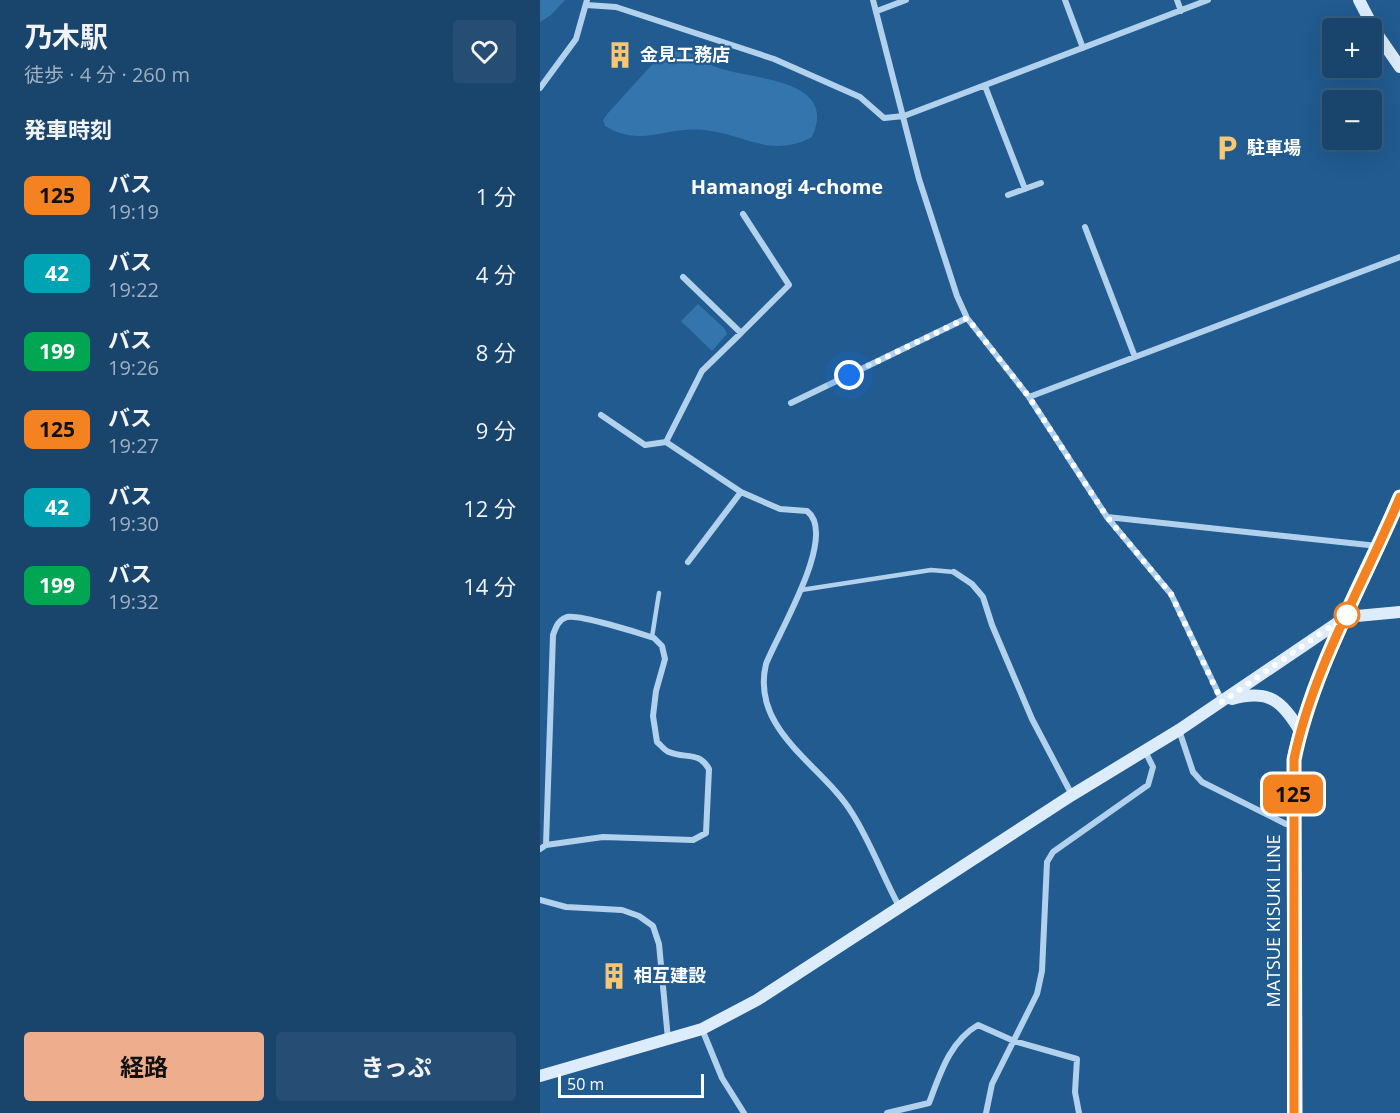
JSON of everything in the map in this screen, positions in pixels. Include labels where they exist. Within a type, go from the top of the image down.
[{"type":"main road","name":"MATSUE KISUKI LINE","points":[[1294,1113],[1294,759],[1300,731],[1346,617],[1400,497]]},
{"type":"street","points":[[873,0],[919,179],[957,296],[967,318],[1029,397],[1107,517],[1171,594],[1222,702]]},
{"type":"street","points":[[877,11],[906,0]]},
{"type":"street","points":[[1065,0],[1083,48]]},
{"type":"street","points":[[1177,0],[1181,11]]},
{"type":"street","points":[[540,88],[576,39],[587,3],[616,7],[774,58],[860,96],[884,118],[904,116],[1208,0]]},
{"type":"street","points":[[1359,0],[1375,31],[1400,67]]},
{"type":"street","points":[[986,86],[1025,189]]},
{"type":"street","points":[[1008,195],[1041,183]]},
{"type":"street","points":[[666,442],[702,371],[789,285],[743,214]]},
{"type":"street","points":[[1085,227],[1135,357]]},
{"type":"street","points":[[1029,397],[1400,257]]},
{"type":"street","points":[[682,277],[741,333]]},
{"type":"street","points":[[791,403],[967,318]]},
{"type":"street","points":[[601,415],[645,445],[666,442],[741,492],[780,509],[803,510],[813,516],[816,544],[810,570],[766,664],[763,679],[766,700],[784,738],[834,789],[852,812],[900,909]]},
{"type":"street","points":[[688,562],[741,492]]},
{"type":"street","points":[[1107,517],[1379,546]]},
{"type":"street","points":[[954,572],[972,584],[983,597],[992,626],[1032,719],[1072,795]]},
{"type":"street","points":[[540,1076],[702,1029],[757,1000],[1072,795],[1179,730],[1346,617],[1400,612]]},
{"type":"street","points":[[574,616],[652,637],[662,645],[665,652],[653,716],[657,742],[669,752],[696,756],[705,761],[709,769],[706,833],[693,840],[603,837],[543,847],[556,626],[561,620],[574,616]]},
{"type":"street","points":[[1222,702],[1257,694],[1266,697],[1284,707],[1300,731]]},
{"type":"street","points":[[1179,730],[1193,772],[1202,782],[1286,824],[1293,825]]},
{"type":"street","points":[[986,1113],[992,1084],[1040,984],[1047,862],[1053,852],[1148,784],[1154,772],[1145,751]]},
{"type":"street","points":[[540,900],[566,907],[622,910],[639,916],[653,926],[660,944],[668,1040]]},
{"type":"street","points":[[887,1113],[929,1103],[947,1058],[966,1032],[978,1025],[1014,1041],[1077,1059],[1075,1092],[1078,1113]]},
{"type":"street","points":[[702,1029],[722,1078],[744,1113]]},
{"type":"lane","points":[[801,590],[931,570],[954,572]]},
{"type":"lane","points":[[652,637],[659,593]]},
{"type":"shaded area","points":[[540,0],[565,0],[551,15],[540,22]]},
{"type":"shaded area","points":[[669,46],[719,68],[788,85],[803,92],[814,103],[817,118],[812,137],[783,146],[770,146],[704,130],[642,136],[618,132],[605,126],[603,120],[608,113]]},
{"type":"shaded area","points":[[698,304],[725,329],[727,334],[712,351],[681,321]]},
{"type":"bus line","name":"125","points":[[1294,1113],[1294,759],[1300,731],[1318,683],[1400,497]]},
{"type":"place","name":"金見工務店","points":[[620,55]]},
{"type":"place","name":"駐車場","points":[[1227,148]]},
{"type":"place","name":"相互建設","points":[[614,976]]},
{"type":"district","name":"Hamanogi 4-chome","points":[[787,187]]},
{"type":"route","points":[[849,375],[967,318],[1029,397],[1107,517],[1171,594],[1222,702],[1347,615]]}]
